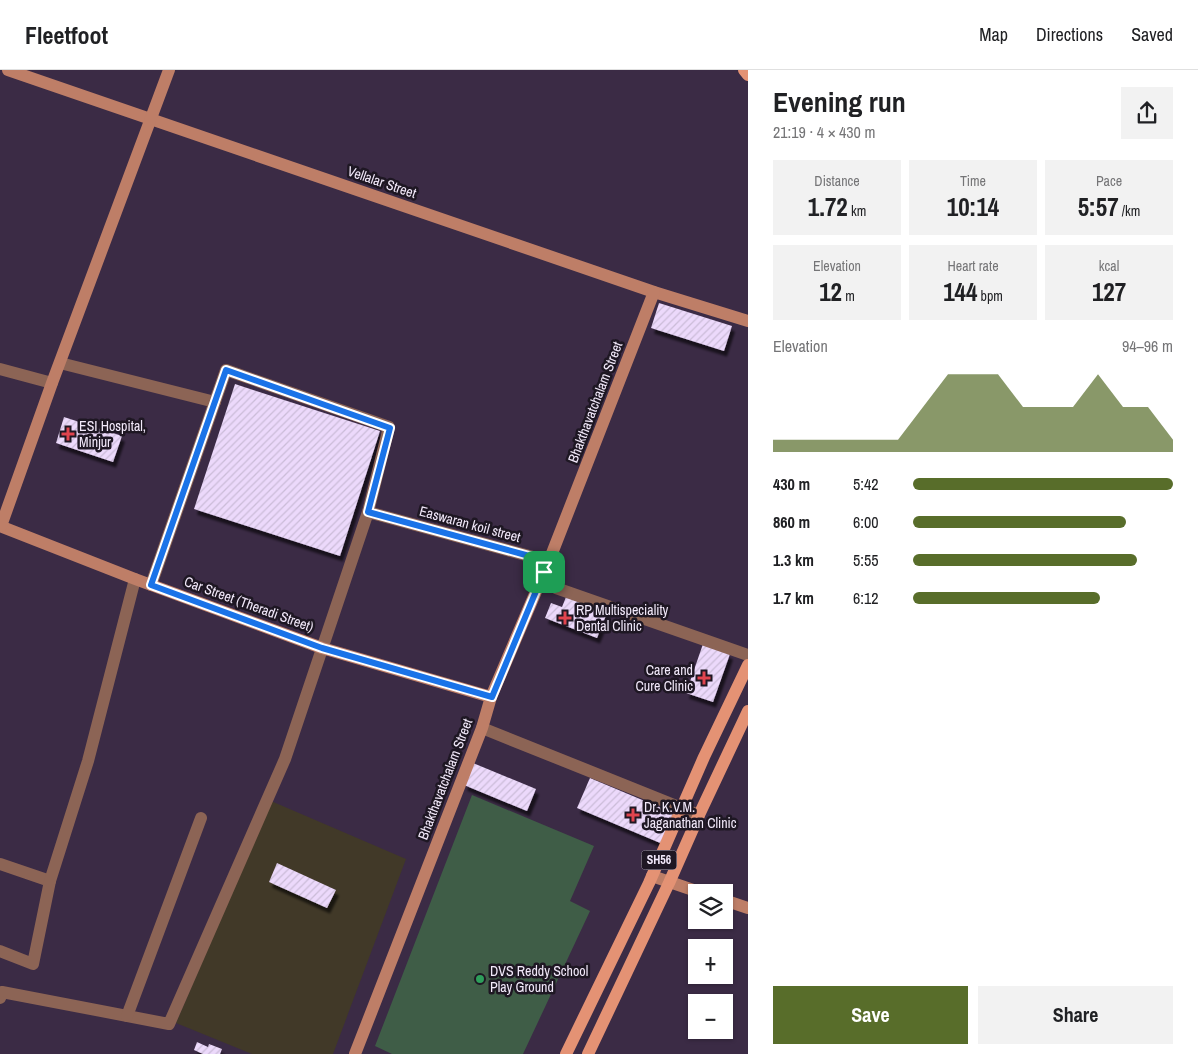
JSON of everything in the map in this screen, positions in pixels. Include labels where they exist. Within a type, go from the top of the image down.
[{"type":"main road","points":[[744,70],[748,75]]},
{"type":"main road","name":"SH56","points":[[566,1054],[652,876],[748,665]]},
{"type":"main road","name":"SH56","points":[[588,1054],[670,883],[699,815],[748,711]]},
{"type":"street","name":"Vellalar Street","points":[[10,70],[654,292],[748,321]]},
{"type":"street","points":[[1,526],[52,383],[169,70]]},
{"type":"street","name":"Bhakthavatchalam Street","points":[[355,1054],[482,728],[492,697],[544,572],[654,292]]},
{"type":"street","points":[[60,363],[214,402]]},
{"type":"street","points":[[0,369],[52,383]]},
{"type":"street","points":[[0,998],[2,992],[169,1024],[285,759],[368,512],[390,428],[226,370],[151,585]]},
{"type":"street","name":"Easwaran koil street","points":[[368,512],[533,557],[556,588],[748,655]]},
{"type":"street","name":"Car Street (Theradi Street)","points":[[1,526],[135,579],[322,648],[492,697]]},
{"type":"street","points":[[0,951],[33,964],[50,881],[88,761],[135,579]]},
{"type":"street","points":[[482,728],[699,815]]},
{"type":"street","points":[[127,1016],[201,818]]},
{"type":"street","points":[[0,864],[50,881]]},
{"type":"street","points":[[652,876],[688,889]]},
{"type":"street","points":[[733,903],[748,908]]},
{"type":"shaded area","points":[[271,801],[406,859],[333,1054],[252,1054],[176,1023]]},
{"type":"green space","name":"DVS Reddy School Play Ground","points":[[472,795],[594,846],[570,901],[590,911],[523,1054],[392,1054],[375,1046]]},
{"type":"building","points":[[659,303],[732,326],[724,351],[651,328]]},
{"type":"building","points":[[235,384],[380,431],[340,556],[194,509]]},
{"type":"building","points":[[64,417],[122,436],[113,462],[56,443]]},
{"type":"building","points":[[566,597],[607,613],[597,638],[545,618],[551,603],[562,607]]},
{"type":"building","points":[[703,644],[730,654],[713,702],[686,693]]},
{"type":"building","points":[[473,763],[536,789],[527,811],[464,785]]},
{"type":"building","points":[[590,778],[678,815],[665,845],[577,808]]},
{"type":"building","points":[[277,863],[336,890],[327,908],[269,882]]},
{"type":"building","points":[[197,1042],[208,1047],[209,1044],[222,1049],[220,1054],[203,1054],[194,1050]]},
{"type":"place","name":"ESI Hospital, Minjur","points":[[68,434]]},
{"type":"place","name":"RP Multispeciality Dental Clinic","points":[[565,618]]},
{"type":"place","name":"Care and Cure Clinic","points":[[704,678]]},
{"type":"place","name":"Dr. K.V.M. Jaganathan Clinic","points":[[633,815]]},
{"type":"place","name":"DVS Reddy School Play Ground","points":[[480,979]]},
{"type":"route","points":[[226,370],[390,428],[368,512],[533,557],[544,572],[492,697],[322,648],[151,585],[226,370]]}]
